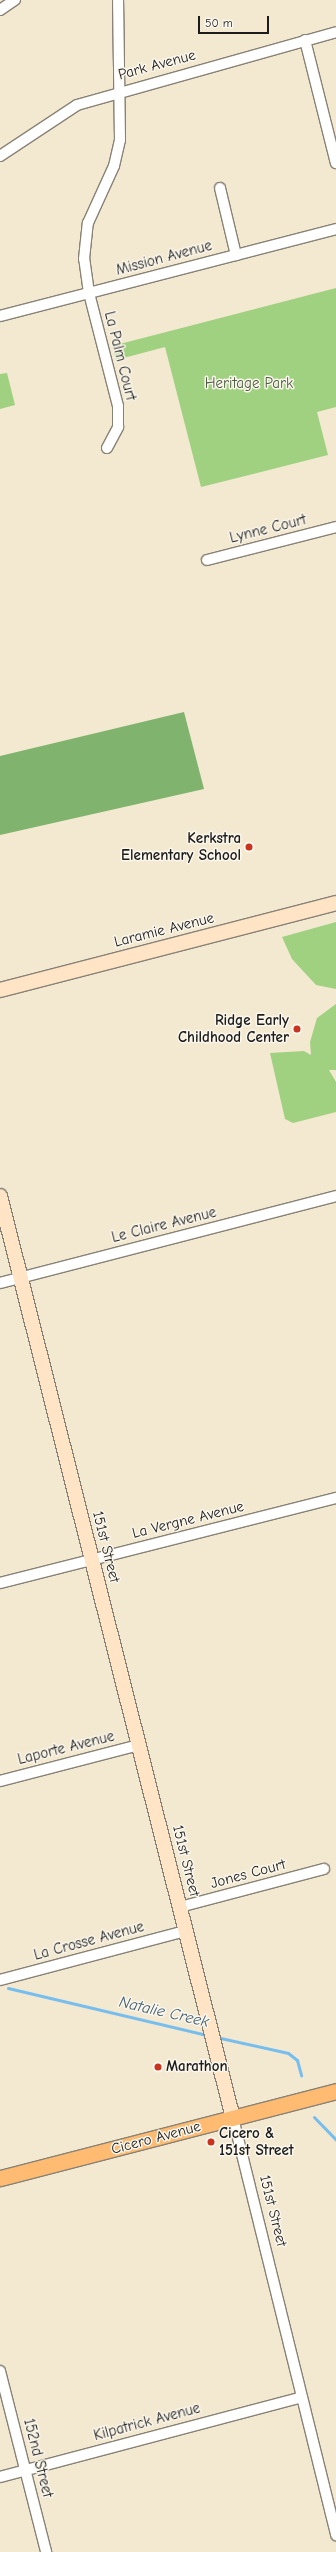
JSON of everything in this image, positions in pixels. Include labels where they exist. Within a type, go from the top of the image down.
[{"type":"main road","name":"Cicero Avenue","points":[[0,2178],[336,2091]]},
{"type":"street","points":[[0,10],[15,0]]},
{"type":"street","name":"La Palm Court","points":[[107,448],[118,427],[118,406],[89,293],[84,259],[88,223],[114,166],[120,140],[121,90],[118,0]]},
{"type":"street","name":"Park Avenue","points":[[0,156],[77,105],[121,90],[336,32]]},
{"type":"street","points":[[305,40],[336,163]]},
{"type":"street","points":[[220,188],[236,255]]},
{"type":"street","name":"Mission Avenue","points":[[0,316],[336,229]]},
{"type":"street","name":"Lynne Court","points":[[207,560],[336,527]]},
{"type":"street","name":"Laramie Avenue","points":[[0,990],[336,903]]},
{"type":"street","name":"151st Street","points":[[0,1196],[233,2118],[336,2536]]},
{"type":"street","name":"Le Claire Avenue","points":[[0,1283],[336,1196]]},
{"type":"street","name":"La Vergne Avenue","points":[[0,1583],[336,1498]]},
{"type":"street","name":"Laporte Avenue","points":[[0,1781],[139,1745]]},
{"type":"street","name":"Jones Court","points":[[180,1907],[324,1869]]},
{"type":"street","name":"La Crosse Avenue","points":[[0,1980],[186,1931]]},
{"type":"street","name":"152nd Street","points":[[0,2371],[46,2552]]},
{"type":"street","name":"Kilpatrick Avenue","points":[[0,2477],[302,2397]]},
{"type":"green space","name":"Heritage Park","points":[[336,288],[336,407],[317,412],[328,455],[201,487],[165,347],[116,360],[112,346]]},
{"type":"green space","points":[[7,373],[15,405],[0,409],[0,374]]},
{"type":"green space","points":[[184,712],[204,789],[0,835],[0,756]]},
{"type":"green space","points":[[336,922],[336,989],[316,985],[292,959],[282,937]]},
{"type":"green space","points":[[336,1004],[336,1070],[329,1070],[336,1082],[336,1112],[293,1123],[285,1119],[270,1053],[304,1051],[311,1055],[310,1042],[317,1018]]},
{"type":"waterway","name":"Natalie Creek","points":[[8,1988],[207,2035]]},
{"type":"waterway","name":"Natalie Creek","points":[[216,2037],[288,2053],[297,2060],[301,2075]]},
{"type":"waterway","name":"Natalie Creek","points":[[314,2117],[336,2140]]},
{"type":"place","name":"Kerkstra Elementary School","points":[[249,847]]},
{"type":"place","name":"Ridge Early Childhood Center","points":[[297,1029]]},
{"type":"place","name":"Marathon","points":[[158,2067]]},
{"type":"place","name":"Cicero & 151st Street","points":[[211,2142]]}]
